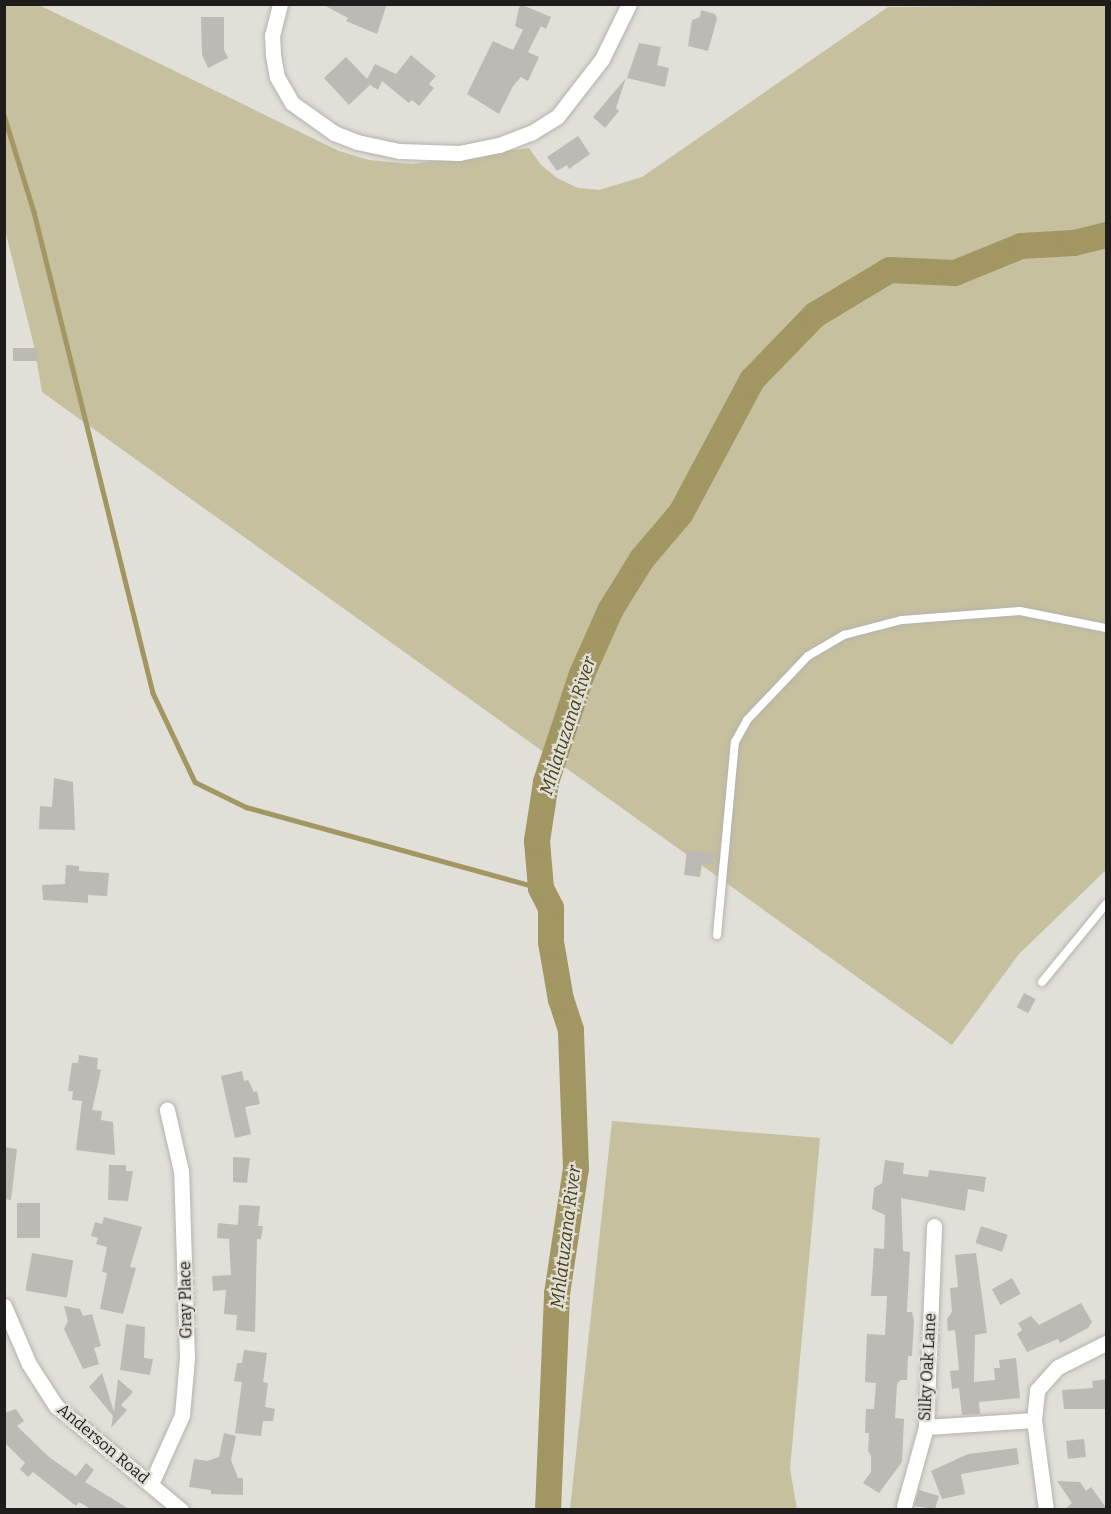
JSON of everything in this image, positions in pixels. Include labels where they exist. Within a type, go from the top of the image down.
[{"type":"street","points":[[280,4],[272,35],[273,55],[277,77],[292,103],[334,133],[357,142],[399,151],[450,153],[499,145],[531,133],[557,117],[602,59],[629,4]]},
{"type":"street","name":"Gray Place","points":[[151,1484],[172,1443],[186,1382],[181,1171],[167,1110]]},
{"type":"street","name":"Silky Oak Lane","points":[[904,1506],[926,1427],[934,1226]]},
{"type":"street","name":"Anderson Road","points":[[4,1306],[28,1364],[56,1406],[181,1509]]},
{"type":"street","points":[[1046,1509],[1034,1420],[1037,1390],[1044,1378],[1107,1343]]},
{"type":"street","points":[[926,1427],[1034,1420]]},
{"type":"lane","points":[[717,935],[735,742],[747,720],[808,656],[844,635],[902,620],[1020,611],[1107,628]]},
{"type":"lane","points":[[1042,982],[1107,904]]},
{"type":"shaded area","points":[[4,5],[39,5],[339,151],[369,160],[412,164],[529,148],[541,165],[557,178],[578,188],[599,190],[642,177],[888,7],[1106,5],[1106,870],[1019,954],[952,1045],[42,392],[34,346],[5,230]]},
{"type":"shaded area","points":[[612,1121],[820,1138],[790,1469],[797,1509],[570,1509]]},
{"type":"building","points":[[322,4],[387,4],[377,34],[346,21],[348,18]]},
{"type":"building","points":[[520,4],[551,17],[546,29],[541,26],[528,52],[539,57],[528,81],[521,77],[513,86],[499,114],[467,94],[493,41],[513,50],[523,30],[515,26]]},
{"type":"building","points":[[701,10],[715,14],[717,19],[708,51],[688,46],[692,20],[700,17]]},
{"type":"building","points":[[201,17],[224,17],[224,50],[228,58],[208,68],[202,55]]},
{"type":"building","points":[[639,43],[661,47],[657,65],[669,68],[665,87],[627,78]]},
{"type":"building","points":[[411,55],[436,76],[429,84],[434,88],[419,106],[412,100],[409,103],[382,81],[378,90],[370,85],[349,105],[324,78],[346,57],[367,79],[375,64],[396,74]]},
{"type":"building","points":[[626,78],[616,108],[619,111],[605,128],[593,117]]},
{"type":"building","points":[[578,136],[590,154],[569,169],[567,165],[557,171],[547,157]]},
{"type":"building","points":[[13,348],[37,348],[37,361],[13,361]]},
{"type":"building","points":[[54,778],[73,782],[75,830],[39,829],[40,806],[52,807]]},
{"type":"building","points":[[687,850],[714,853],[712,864],[702,863],[700,877],[684,875]]},
{"type":"building","points":[[66,865],[79,866],[79,871],[109,873],[107,896],[88,895],[88,903],[43,900],[42,885],[65,884]]},
{"type":"building","points":[[1024,993],[1036,999],[1028,1013],[1017,1007]]},
{"type":"building","points":[[79,1055],[98,1058],[97,1069],[101,1070],[92,1110],[102,1111],[101,1120],[113,1122],[115,1155],[76,1150],[82,1101],[72,1100],[73,1091],[68,1091],[72,1063],[78,1063]]},
{"type":"building","points":[[242,1071],[244,1081],[248,1080],[254,1092],[257,1091],[260,1104],[245,1107],[251,1134],[235,1138],[221,1076]]},
{"type":"building","points":[[4,1147],[17,1149],[11,1200],[4,1199]]},
{"type":"building","points":[[233,1157],[250,1158],[247,1183],[233,1182]]},
{"type":"building","points":[[885,1160],[904,1163],[903,1174],[928,1177],[929,1170],[986,1177],[984,1192],[968,1189],[965,1211],[901,1198],[903,1251],[910,1252],[907,1312],[912,1312],[914,1321],[912,1356],[908,1356],[907,1380],[900,1380],[897,1384],[895,1418],[904,1419],[902,1462],[879,1493],[863,1483],[871,1472],[871,1456],[868,1451],[869,1433],[865,1433],[866,1409],[874,1409],[876,1383],[865,1382],[867,1334],[885,1335],[887,1296],[871,1296],[874,1248],[884,1249],[885,1215],[872,1209],[874,1188],[882,1183]]},
{"type":"building","points":[[109,1165],[126,1165],[126,1171],[133,1171],[128,1201],[108,1200]]},
{"type":"building","points":[[17,1203],[40,1203],[40,1238],[17,1238]]},
{"type":"building","points":[[239,1205],[260,1206],[258,1226],[263,1226],[261,1239],[257,1239],[255,1332],[236,1330],[237,1315],[224,1314],[226,1290],[213,1291],[212,1276],[231,1275],[229,1239],[217,1238],[218,1223],[238,1225]]},
{"type":"building","points":[[104,1217],[142,1227],[130,1267],[136,1268],[123,1314],[100,1309],[107,1273],[102,1272],[107,1247],[96,1244],[98,1238],[91,1236],[95,1222],[102,1224]]},
{"type":"building","points":[[981,1226],[1008,1235],[1002,1252],[975,1243]]},
{"type":"building","points":[[32,1253],[73,1260],[67,1298],[25,1290]]},
{"type":"building","points":[[976,1253],[987,1333],[975,1335],[974,1382],[995,1380],[994,1368],[1000,1368],[999,1360],[1016,1358],[1020,1398],[979,1402],[980,1414],[962,1415],[959,1388],[952,1389],[950,1371],[959,1370],[955,1330],[948,1331],[947,1319],[952,1312],[950,1288],[958,1287],[955,1255]]},
{"type":"building","points":[[1012,1278],[1021,1294],[1001,1305],[992,1289]]},
{"type":"building","points":[[1081,1303],[1092,1322],[1088,1328],[1060,1343],[1058,1339],[1027,1352],[1017,1334],[1022,1330],[1018,1323],[1031,1316],[1039,1325]]},
{"type":"building","points":[[64,1306],[80,1309],[83,1316],[92,1314],[101,1346],[94,1348],[99,1364],[83,1369],[64,1329],[68,1321]]},
{"type":"building","points":[[126,1324],[145,1327],[144,1358],[153,1359],[150,1375],[120,1370]]},
{"type":"building","points":[[244,1350],[267,1353],[263,1382],[268,1383],[265,1407],[275,1409],[273,1421],[263,1421],[261,1436],[235,1433],[242,1382],[234,1381],[237,1363],[242,1363]]},
{"type":"building","points":[[102,1373],[114,1412],[118,1379],[133,1392],[121,1405],[127,1410],[111,1428],[113,1416],[89,1387]]},
{"type":"building","points":[[1107,1379],[1107,1409],[1064,1409],[1062,1390],[1093,1388],[1092,1381]]},
{"type":"building","points":[[16,1409],[24,1421],[17,1426],[49,1457],[76,1476],[86,1463],[94,1470],[85,1482],[129,1509],[91,1509],[79,1502],[76,1506],[33,1472],[28,1477],[20,1469],[25,1463],[4,1442],[4,1413]]},
{"type":"building","points":[[224,1433],[236,1436],[231,1460],[238,1478],[243,1478],[243,1495],[211,1494],[211,1490],[189,1487],[194,1459],[207,1461],[219,1457]]},
{"type":"building","points":[[1084,1439],[1086,1457],[1068,1459],[1066,1441]]},
{"type":"building","points":[[1017,1448],[1019,1464],[961,1474],[965,1494],[942,1499],[931,1471],[968,1454]]},
{"type":"building","points":[[1057,1481],[1080,1482],[1086,1491],[1091,1487],[1107,1509],[1065,1509],[1072,1503]]},
{"type":"building","points":[[919,1490],[939,1496],[935,1509],[914,1506]]},
{"type":"waterway","points":[[4,115],[34,212],[153,693],[195,782],[246,807],[541,888]]},
{"type":"waterway","name":"Mhlatuzana River","points":[[548,1510],[557,1294],[576,1169],[571,1030],[561,1000],[551,942],[551,908],[541,888],[537,841],[546,782],[582,674],[611,609],[642,559],[681,513],[752,380],[815,315],[890,270],[955,273],[1021,246],[1074,243],[1106,235]]}]
